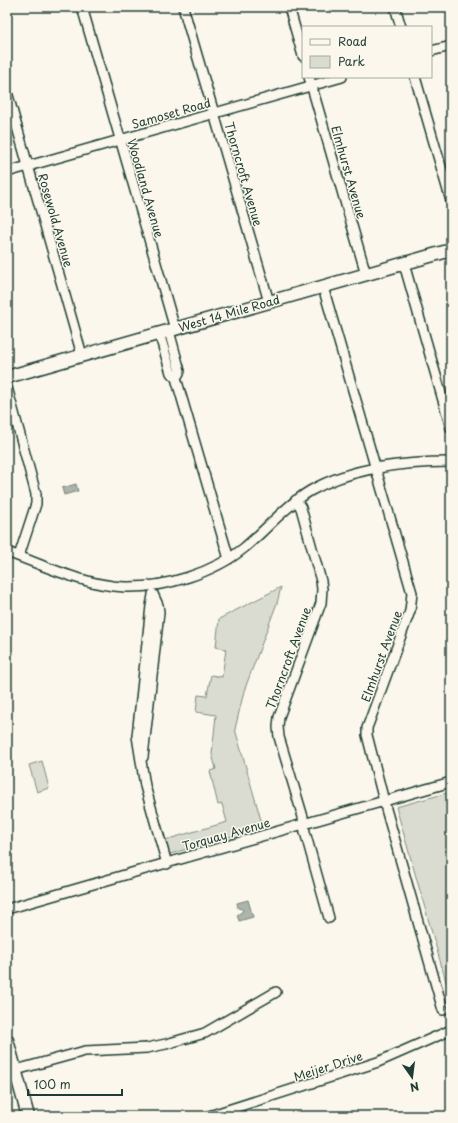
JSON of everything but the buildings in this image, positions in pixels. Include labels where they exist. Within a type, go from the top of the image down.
[{"type":"main road","name":"West 14 Mile Road","points":[[7,377],[451,250]]},
{"type":"main road","points":[[7,1040],[28,1116]]},
{"type":"street","name":"Woodland Avenue","points":[[82,7],[120,140],[168,331],[171,373],[176,378],[229,559]]},
{"type":"street","name":"Thorncroft Avenue","points":[[183,7],[269,302]]},
{"type":"street","points":[[289,7],[302,52]]},
{"type":"street","points":[[395,7],[400,26]]},
{"type":"street","points":[[432,51],[451,46]]},
{"type":"street","name":"Samoset Road","points":[[7,172],[214,114],[310,81],[334,78]]},
{"type":"street","points":[[415,78],[451,201]]},
{"type":"street","name":"Elmhurst Avenue","points":[[310,81],[366,274]]},
{"type":"street","name":"Rosewold Avenue","points":[[7,92],[82,355]]},
{"type":"street","points":[[404,264],[451,428]]},
{"type":"street","name":"Elmhurst Avenue","points":[[323,286],[410,587],[412,600],[410,611],[367,728],[368,743],[443,1010]]},
{"type":"street","points":[[7,388],[36,494],[36,504],[19,556]]},
{"type":"street","points":[[7,552],[87,581],[152,590],[229,559],[244,548],[283,510],[296,500],[328,482],[376,468],[410,464],[451,462]]},
{"type":"street","name":"Thorncroft Avenue","points":[[296,500],[301,508],[321,581],[321,603],[279,717],[278,727],[279,737],[303,817],[305,832],[329,918]]},
{"type":"street","points":[[152,590],[137,731],[145,786],[167,864]]},
{"type":"street","name":"Torquay Avenue","points":[[7,909],[451,782]]},
{"type":"street","points":[[16,1070],[85,1051],[147,1048],[205,1033],[276,992]]},
{"type":"street","name":"Meijer Drive","points":[[209,1116],[378,1062],[451,1030]]},
{"type":"green space","points":[[281,587],[277,603],[244,691],[235,729],[263,827],[170,854],[165,840],[227,822],[222,804],[218,805],[210,771],[216,769],[212,754],[216,715],[196,712],[198,695],[207,696],[211,675],[222,677],[226,649],[216,647],[219,619]]},
{"type":"green space","points":[[42,761],[49,788],[37,792],[29,765]]},
{"type":"green space","points":[[451,792],[451,999],[396,807]]},
{"type":"shaded area","points":[[76,484],[78,491],[64,495],[62,488]]},
{"type":"shaded area","points":[[248,900],[253,917],[239,921],[237,915],[243,911],[242,909],[238,908],[237,903]]}]
